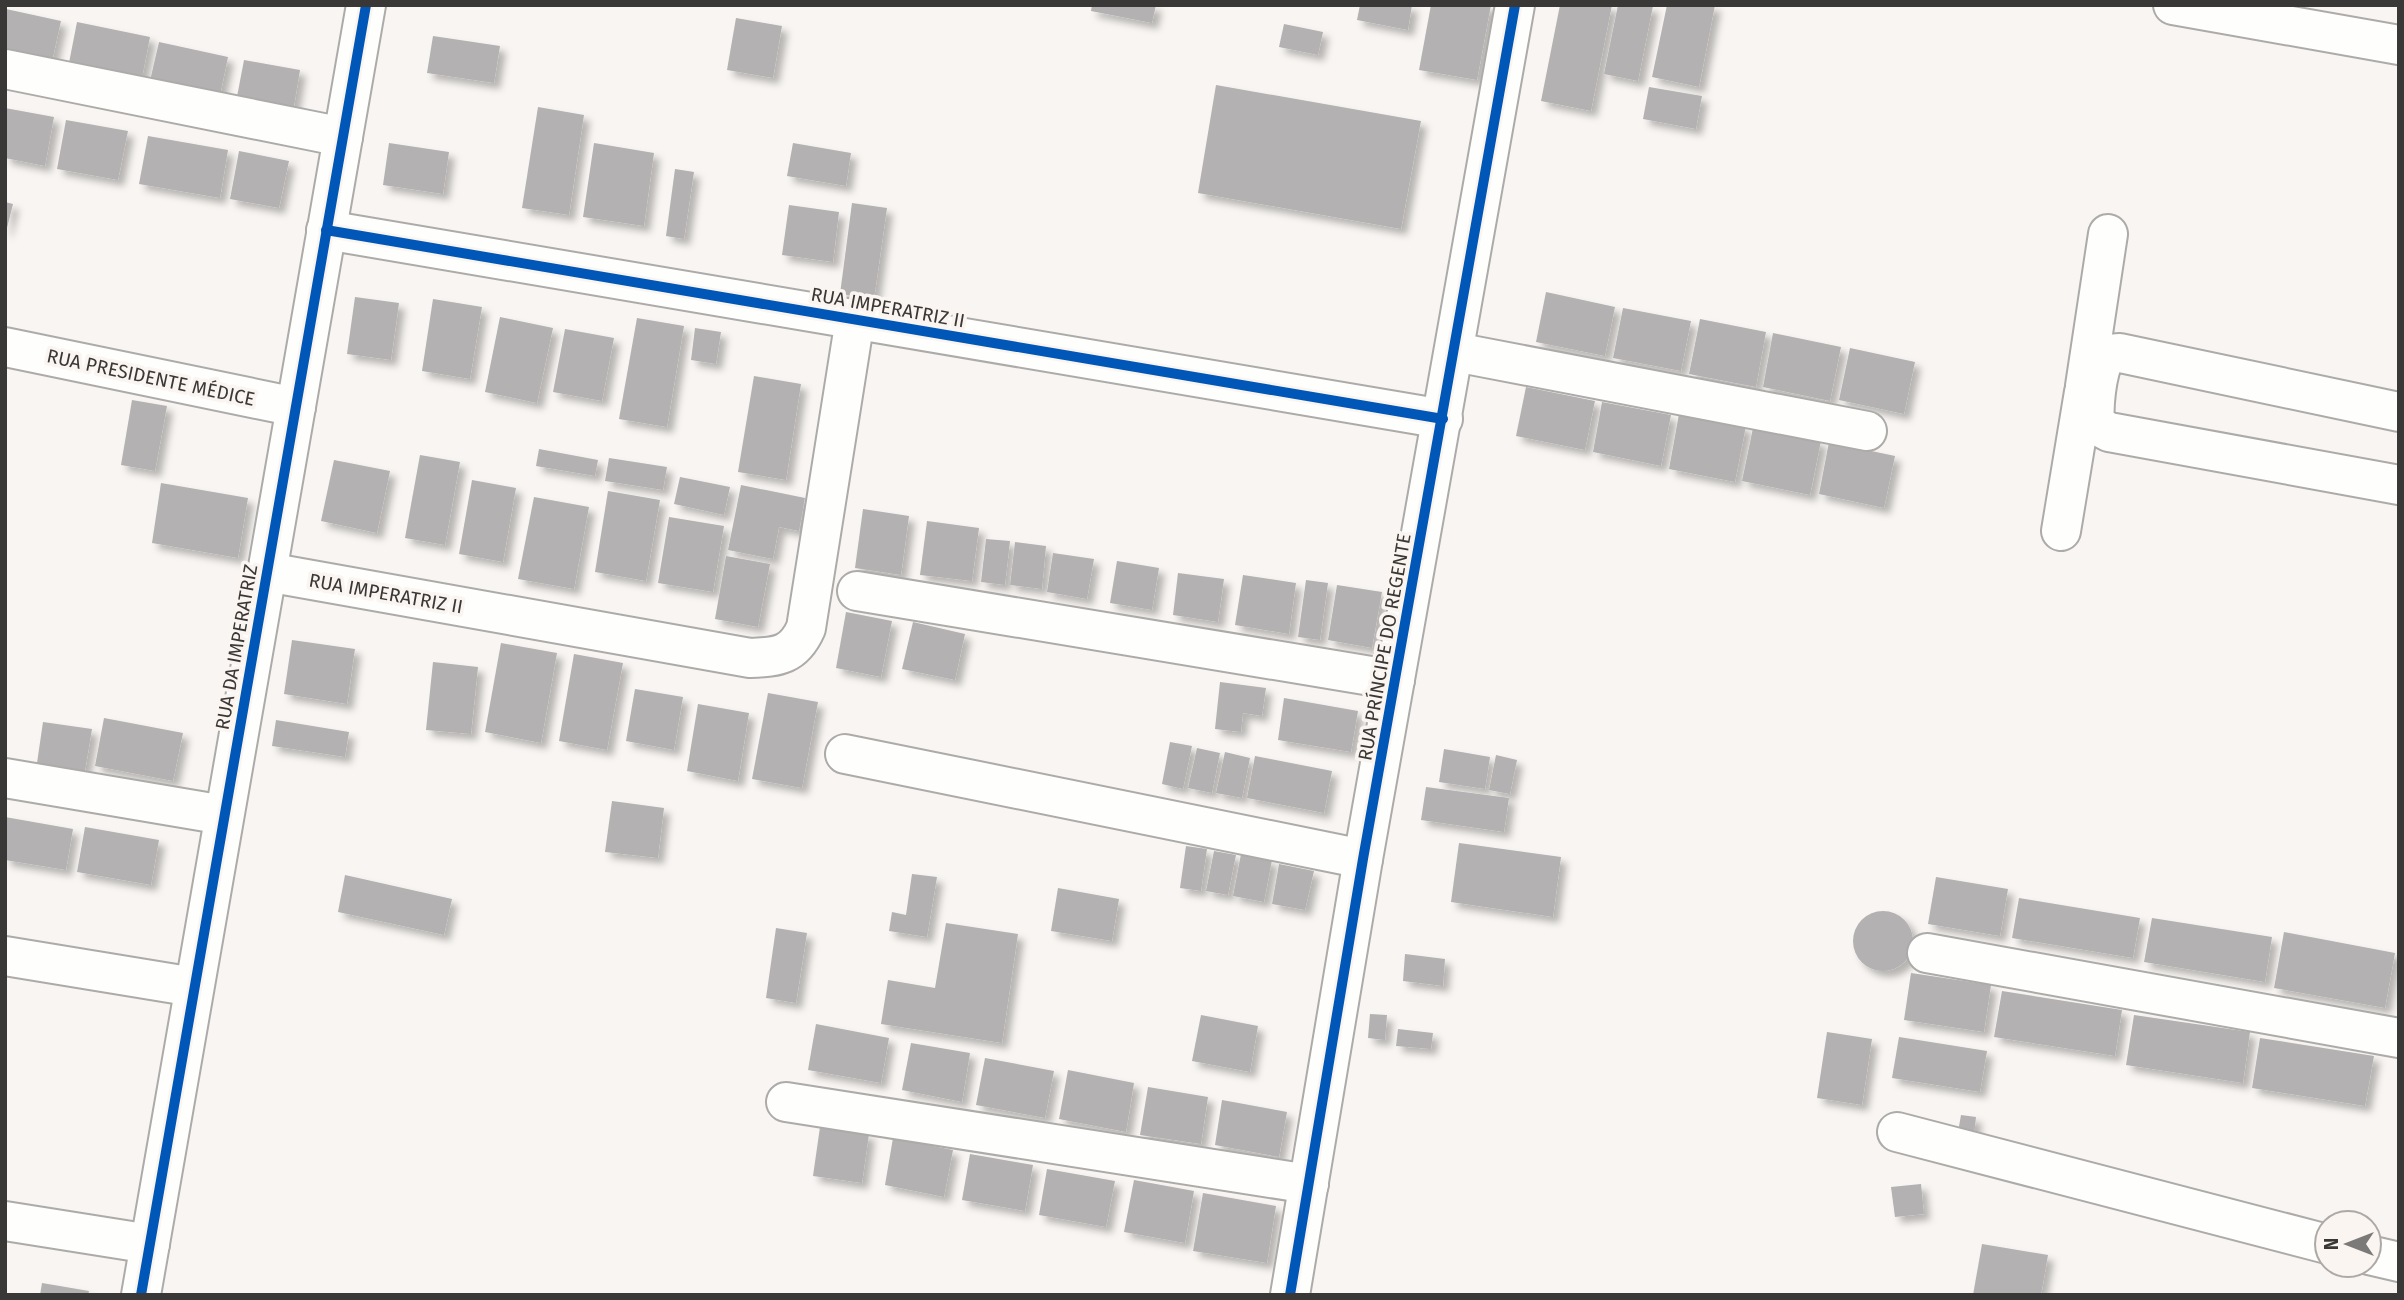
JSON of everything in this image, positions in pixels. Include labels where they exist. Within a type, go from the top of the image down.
[{"type":"street","name":"RUA DA IMPERATRIZ","points":[[141,1295],[366,5]]},
{"type":"street","name":"RUA PRÍNCIPE DO REGENTE","points":[[1290,1295],[1363,859],[1515,5]]},
{"type":"street","points":[[2173,5],[2399,45]]},
{"type":"street","points":[[5,69],[343,137]]},
{"type":"street","name":"RUA IMPERATRIZ II","points":[[326,230],[1443,419]]},
{"type":"street","points":[[2061,531],[2091,388],[2108,234]]},
{"type":"street","name":"RUA IMPERATRIZ II","points":[[267,572],[750,658],[771,657],[788,652],[799,643],[806,628],[855,319]]},
{"type":"street","name":"RUA PRESIDENTE MÉDICE","points":[[5,347],[296,407]]},
{"type":"street","points":[[1455,352],[1867,431]]},
{"type":"street","points":[[2399,412],[2120,353],[2113,353],[2105,359],[2091,388],[2093,419],[2101,430],[2399,485]]},
{"type":"street","points":[[857,591],[1395,680]]},
{"type":"street","points":[[845,754],[1363,859]]},
{"type":"street","points":[[5,778],[224,815]]},
{"type":"street","points":[[1927,953],[2399,1038]]},
{"type":"street","points":[[5,956],[194,987]]},
{"type":"street","points":[[786,1101],[1309,1184]]},
{"type":"street","points":[[1897,1132],[2313,1240]]},
{"type":"street","points":[[5,1221],[150,1244]]},
{"type":"building","points":[[1092,5],[1156,5],[1152,23],[1091,11]]},
{"type":"building","points":[[1360,5],[1412,5],[1408,30],[1357,20]]},
{"type":"building","points":[[1431,5],[1491,5],[1477,80],[1419,70]]},
{"type":"building","points":[[1560,5],[1612,5],[1591,111],[1541,101]]},
{"type":"building","points":[[1618,5],[1653,6],[1638,81],[1604,74]]},
{"type":"building","points":[[1667,5],[1715,5],[1699,87],[1652,77]]},
{"type":"building","points":[[6,9],[61,21],[51,66],[5,57]]},
{"type":"building","points":[[736,18],[782,26],[773,78],[727,70]]},
{"type":"building","points":[[77,22],[150,37],[141,83],[68,68]]},
{"type":"building","points":[[1284,24],[1323,32],[1318,55],[1279,47]]},
{"type":"building","points":[[433,36],[500,46],[494,83],[427,73]]},
{"type":"building","points":[[159,42],[228,57],[219,100],[149,85]]},
{"type":"building","points":[[244,60],[300,70],[293,112],[236,102]]},
{"type":"building","points":[[1216,85],[1421,121],[1401,229],[1198,193]]},
{"type":"building","points":[[1649,87],[1702,96],[1696,129],[1643,119]]},
{"type":"building","points":[[538,107],[584,115],[569,215],[522,208]]},
{"type":"building","points":[[5,108],[54,117],[45,166],[5,158]]},
{"type":"building","points":[[66,120],[128,131],[118,180],[57,169]]},
{"type":"building","points":[[148,136],[228,150],[220,198],[139,184]]},
{"type":"building","points":[[389,143],[449,152],[443,194],[383,185]]},
{"type":"building","points":[[594,143],[654,153],[644,226],[583,217]]},
{"type":"building","points":[[793,143],[851,153],[846,186],[787,176]]},
{"type":"building","points":[[239,151],[289,161],[279,208],[230,199]]},
{"type":"building","points":[[675,169],[694,172],[684,239],[666,236]]},
{"type":"building","points":[[5,202],[13,204],[6,232],[5,232]]},
{"type":"building","points":[[852,203],[887,208],[874,299],[840,294]]},
{"type":"building","points":[[789,205],[839,212],[833,262],[782,255]]},
{"type":"building","points":[[1546,292],[1615,307],[1605,356],[1536,342]]},
{"type":"building","points":[[355,297],[399,303],[391,360],[347,354]]},
{"type":"building","points":[[433,299],[482,307],[470,379],[422,371]]},
{"type":"building","points":[[1623,308],[1691,321],[1681,371],[1613,358]]},
{"type":"building","points":[[500,317],[553,328],[537,403],[485,392]]},
{"type":"building","points":[[637,318],[684,326],[667,427],[619,419]]},
{"type":"building","points":[[1700,319],[1766,332],[1756,387],[1689,374]]},
{"type":"building","points":[[695,328],[721,332],[716,364],[691,360]]},
{"type":"building","points":[[565,329],[614,338],[602,401],[553,392]]},
{"type":"building","points":[[1773,333],[1841,347],[1830,401],[1763,387]]},
{"type":"building","points":[[1850,348],[1915,362],[1904,414],[1839,400]]},
{"type":"building","points":[[754,376],[801,384],[786,480],[738,472]]},
{"type":"building","points":[[1526,387],[1595,401],[1585,450],[1516,436]]},
{"type":"building","points":[[132,400],[167,406],[155,471],[121,465]]},
{"type":"building","points":[[1602,402],[1671,415],[1661,466],[1593,452]]},
{"type":"building","points":[[1679,414],[1746,426],[1735,482],[1669,469]]},
{"type":"building","points":[[1753,428],[1821,441],[1810,495],[1742,481]]},
{"type":"building","points":[[1829,442],[1895,456],[1884,508],[1819,494]]},
{"type":"building","points":[[539,449],[598,460],[595,476],[536,466]]},
{"type":"building","points":[[420,455],[460,462],[445,545],[405,538]]},
{"type":"building","points":[[609,458],[667,467],[663,490],[605,481]]},
{"type":"building","points":[[334,460],[390,471],[377,533],[321,521]]},
{"type":"building","points":[[680,477],[730,487],[724,515],[674,504]]},
{"type":"building","points":[[472,480],[516,488],[503,562],[459,554]]},
{"type":"building","points":[[161,483],[248,498],[238,558],[152,543]]},
{"type":"building","points":[[741,485],[805,498],[799,531],[779,527],[773,559],[728,550]]},
{"type":"building","points":[[608,491],[660,500],[646,581],[595,572]]},
{"type":"building","points":[[534,497],[589,507],[574,589],[518,579]]},
{"type":"building","points":[[863,509],[909,516],[901,575],[855,568]]},
{"type":"building","points":[[669,517],[724,526],[713,592],[658,583]]},
{"type":"building","points":[[927,521],[979,528],[972,581],[920,575]]},
{"type":"building","points":[[986,539],[1010,541],[1005,585],[981,582]]},
{"type":"building","points":[[1015,542],[1046,546],[1042,589],[1010,585]]},
{"type":"building","points":[[1053,553],[1094,559],[1087,599],[1047,592]]},
{"type":"building","points":[[726,556],[770,564],[758,627],[715,619]]},
{"type":"building","points":[[1117,561],[1159,568],[1152,610],[1110,603]]},
{"type":"building","points":[[1178,573],[1224,579],[1218,622],[1173,615]]},
{"type":"building","points":[[1243,575],[1296,583],[1289,634],[1235,625]]},
{"type":"building","points":[[1306,580],[1328,583],[1320,640],[1298,637]]},
{"type":"building","points":[[1337,585],[1382,592],[1372,648],[1328,640]]},
{"type":"building","points":[[846,612],[892,621],[881,677],[836,668]]},
{"type":"building","points":[[913,622],[965,634],[955,680],[902,669]]},
{"type":"building","points":[[292,640],[355,649],[347,704],[284,694]]},
{"type":"building","points":[[501,643],[557,653],[541,743],[485,732]]},
{"type":"building","points":[[574,654],[623,663],[607,750],[559,741]]},
{"type":"building","points":[[433,662],[478,667],[471,734],[426,730]]},
{"type":"building","points":[[1220,682],[1266,688],[1262,716],[1243,713],[1241,732],[1215,729]]},
{"type":"building","points":[[635,689],[683,697],[674,750],[626,741]]},
{"type":"building","points":[[768,693],[818,702],[802,788],[752,779]]},
{"type":"building","points":[[1284,698],[1358,711],[1351,752],[1278,740]]},
{"type":"building","points":[[698,704],[749,713],[738,781],[687,771]]},
{"type":"building","points":[[104,718],[183,733],[173,781],[95,766]]},
{"type":"building","points":[[276,720],[349,732],[345,757],[272,746]]},
{"type":"building","points":[[43,722],[92,729],[85,771],[37,763]]},
{"type":"building","points":[[1170,742],[1192,746],[1183,789],[1162,784]]},
{"type":"building","points":[[1197,748],[1220,753],[1212,793],[1188,788]]},
{"type":"building","points":[[1444,749],[1490,757],[1485,789],[1439,782]]},
{"type":"building","points":[[1225,752],[1250,758],[1242,798],[1216,793]]},
{"type":"building","points":[[1496,755],[1517,760],[1510,794],[1489,790]]},
{"type":"building","points":[[1255,756],[1332,771],[1324,813],[1247,798]]},
{"type":"building","points":[[1426,787],[1509,798],[1504,832],[1421,820]]},
{"type":"building","points":[[612,801],[664,808],[658,858],[605,852]]},
{"type":"building","points":[[5,817],[73,829],[66,870],[5,860]]},
{"type":"building","points":[[85,827],[159,840],[151,885],[77,872]]},
{"type":"building","points":[[1459,843],[1561,857],[1553,917],[1451,902]]},
{"type":"building","points":[[1186,846],[1207,849],[1201,891],[1180,888]]},
{"type":"building","points":[[1214,851],[1236,855],[1228,895],[1206,891]]},
{"type":"building","points":[[1241,854],[1272,860],[1264,902],[1233,896]]},
{"type":"building","points":[[1279,864],[1314,871],[1305,910],[1272,904]]},
{"type":"building","points":[[912,874],[937,877],[927,937],[889,931],[892,912],[906,915]]},
{"type":"building","points":[[345,875],[452,899],[444,935],[338,912]]},
{"type":"building","points":[[1936,877],[2008,889],[2000,936],[1928,924]]},
{"type":"building","points":[[1058,888],[1119,899],[1112,941],[1051,931]]},
{"type":"building","points":[[2019,898],[2140,918],[2133,958],[2012,938]]},
{"type":"building","points":[[1883,911],[1900,916],[1908,924],[1913,941],[1908,958],[1900,966],[1883,971],[1866,966],[1858,958],[1853,941],[1858,924],[1866,916]]},
{"type":"building","points":[[2152,918],[2272,937],[2265,982],[2144,962]]},
{"type":"building","points":[[946,923],[1018,934],[1002,1043],[881,1024],[888,980],[935,988]]},
{"type":"building","points":[[776,928],[807,933],[796,1003],[766,998]]},
{"type":"building","points":[[2284,932],[2395,953],[2385,1008],[2274,988]]},
{"type":"building","points":[[1405,954],[1445,959],[1443,986],[1403,981]]},
{"type":"building","points":[[1911,973],[1991,985],[1984,1032],[1904,1020]]},
{"type":"building","points":[[2002,991],[2122,1010],[2115,1056],[1994,1037]]},
{"type":"building","points":[[1370,1014],[1387,1015],[1385,1040],[1368,1038]]},
{"type":"building","points":[[1201,1015],[1258,1026],[1250,1072],[1192,1061]]},
{"type":"building","points":[[2134,1015],[2250,1032],[2243,1083],[2126,1065]]},
{"type":"building","points":[[816,1024],[889,1038],[881,1083],[808,1070]]},
{"type":"building","points":[[1398,1029],[1433,1033],[1431,1049],[1396,1046]]},
{"type":"building","points":[[1827,1032],[1872,1039],[1862,1105],[1817,1098]]},
{"type":"building","points":[[1899,1037],[1987,1051],[1980,1092],[1892,1078]]},
{"type":"building","points":[[2260,1038],[2374,1056],[2365,1106],[2252,1088]]},
{"type":"building","points":[[911,1043],[970,1053],[962,1102],[902,1090]]},
{"type":"building","points":[[985,1058],[1054,1071],[1045,1118],[976,1105]]},
{"type":"building","points":[[1068,1070],[1134,1083],[1126,1132],[1059,1119]]},
{"type":"building","points":[[1148,1087],[1208,1097],[1201,1144],[1140,1135]]},
{"type":"building","points":[[1222,1100],[1287,1112],[1279,1157],[1215,1145]]},
{"type":"building","points":[[1961,1115],[1976,1117],[1974,1135],[1958,1132]]},
{"type":"building","points":[[820,1127],[869,1134],[862,1183],[813,1176]]},
{"type":"building","points":[[893,1138],[953,1150],[944,1197],[885,1185]]},
{"type":"building","points":[[970,1154],[1033,1165],[1025,1211],[962,1200]]},
{"type":"building","points":[[1047,1169],[1115,1181],[1106,1227],[1039,1215]]},
{"type":"building","points":[[1134,1180],[1194,1191],[1185,1243],[1124,1232]]},
{"type":"building","points":[[1921,1184],[1924,1214],[1895,1217],[1891,1187]]},
{"type":"building","points":[[1203,1193],[1276,1206],[1267,1263],[1193,1251]]},
{"type":"building","points":[[1982,1244],[2048,1255],[2041,1295],[1973,1295]]},
{"type":"building","points":[[42,1283],[89,1291],[88,1295],[40,1295]]},
{"type":"cycle path","points":[[141,1295],[366,5]]},
{"type":"cycle path","points":[[1290,1295],[1363,859],[1515,5]]},
{"type":"cycle path","points":[[326,230],[1443,419]]}]
